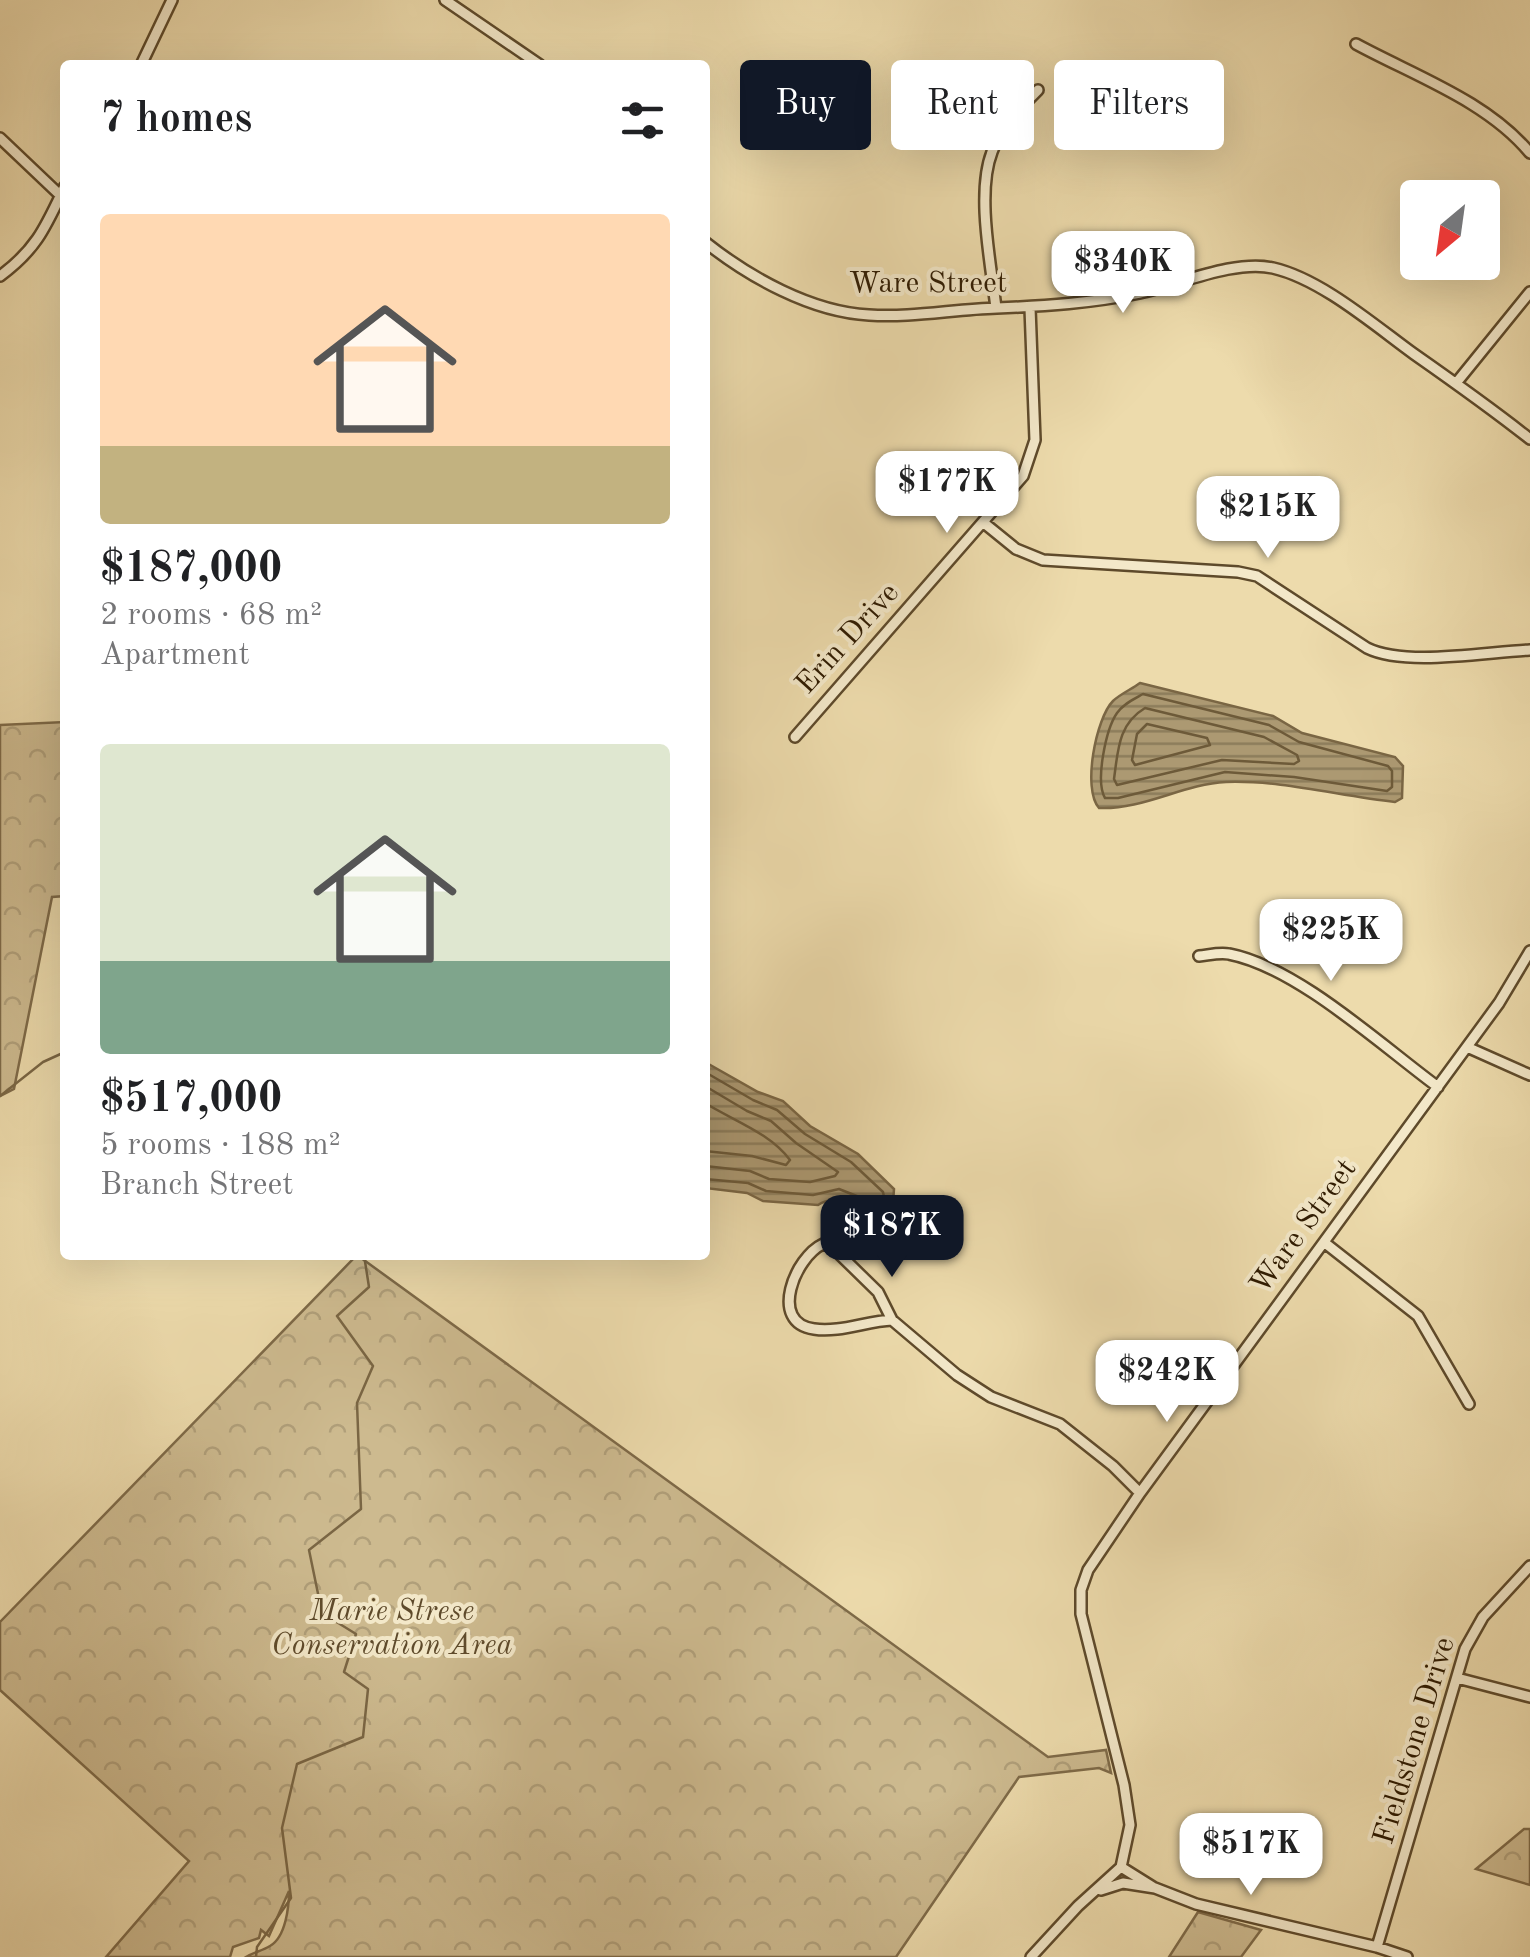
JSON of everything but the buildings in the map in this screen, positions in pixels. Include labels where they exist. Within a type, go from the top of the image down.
[{"type":"street","points":[[143,60],[172,0]]},
{"type":"street","points":[[445,0],[533,60]]},
{"type":"street","points":[[1356,44],[1486,113],[1530,154]]},
{"type":"street","points":[[996,308],[988,166],[1008,123],[1038,90]]},
{"type":"street","points":[[0,138],[60,188]]},
{"type":"street","points":[[0,276],[35,245],[60,199]]},
{"type":"street","name":"Ware Street","points":[[710,246],[732,264],[832,308],[869,315],[1030,308],[1103,300],[1246,266],[1269,266],[1304,280],[1458,382],[1530,439]]},
{"type":"street","points":[[1458,382],[1530,292]]},
{"type":"street","name":"Erin Drive","points":[[795,737],[1023,476],[1033,452],[1030,308]]},
{"type":"street","points":[[984,523],[1016,550],[1043,560],[1256,576],[1384,655],[1530,650]]},
{"type":"street","name":"Ware Street","points":[[1121,1866],[1130,1825],[1081,1614],[1081,1590],[1088,1570],[1499,1003],[1530,951]]},
{"type":"street","points":[[1198,956],[1226,953],[1268,966],[1438,1087]]},
{"type":"street","points":[[1466,1048],[1530,1075]]},
{"type":"street","points":[[1326,1243],[1418,1316],[1469,1404]]},
{"type":"street","points":[[892,1320],[814,1329],[800,1324],[791,1307],[792,1277],[816,1247],[832,1247],[878,1292],[892,1320],[958,1375],[991,1397],[1060,1424],[1113,1466],[1140,1494]]},
{"type":"street","name":"Fieldstone Drive","points":[[1377,1947],[1465,1649],[1483,1618],[1530,1566]]},
{"type":"street","points":[[1457,1678],[1530,1696]]},
{"type":"street","points":[[1031,1957],[1121,1866],[1155,1888]]},
{"type":"street","points":[[1096,1892],[1123,1882],[1155,1888],[1196,1904],[1407,1957]]},
{"type":"green space","points":[[60,722],[60,896],[52,897],[14,1089],[0,1096],[0,725]]},
{"type":"green space","name":"Marie Strese Conservation Area","points":[[352,1260],[364,1260],[1048,1757],[1106,1750],[1111,1773],[1099,1768],[1019,1777],[896,1957],[246,1957],[270,1946],[280,1936],[289,1891],[269,1936],[261,1930],[259,1938],[233,1947],[230,1957],[106,1957],[189,1861],[0,1690],[0,1622]]},
{"type":"green space","points":[[1524,1829],[1530,1829],[1530,1885],[1476,1869]]},
{"type":"green space","points":[[1198,1912],[1261,1930],[1241,1957],[1169,1957]]},
{"type":"water","points":[[1140,683],[1273,716],[1302,733],[1395,757],[1403,766],[1402,798],[1395,802],[1289,786],[1226,782],[1131,805],[1099,808],[1094,799],[1091,770],[1101,722],[1113,701]]},
{"type":"water","points":[[710,1065],[758,1092],[783,1101],[810,1126],[858,1154],[894,1189],[893,1203],[879,1214],[841,1201],[818,1205],[763,1201],[747,1193],[710,1189]]},
{"type":"waterway","points":[[0,1096],[43,1062],[60,1054]]},
{"type":"waterway","points":[[256,1957],[257,1947],[291,1898],[282,1828],[297,1764],[363,1737],[368,1689],[344,1672],[356,1634],[322,1613],[309,1550],[361,1509],[357,1403],[373,1366],[337,1316],[369,1287],[365,1260]]}]
